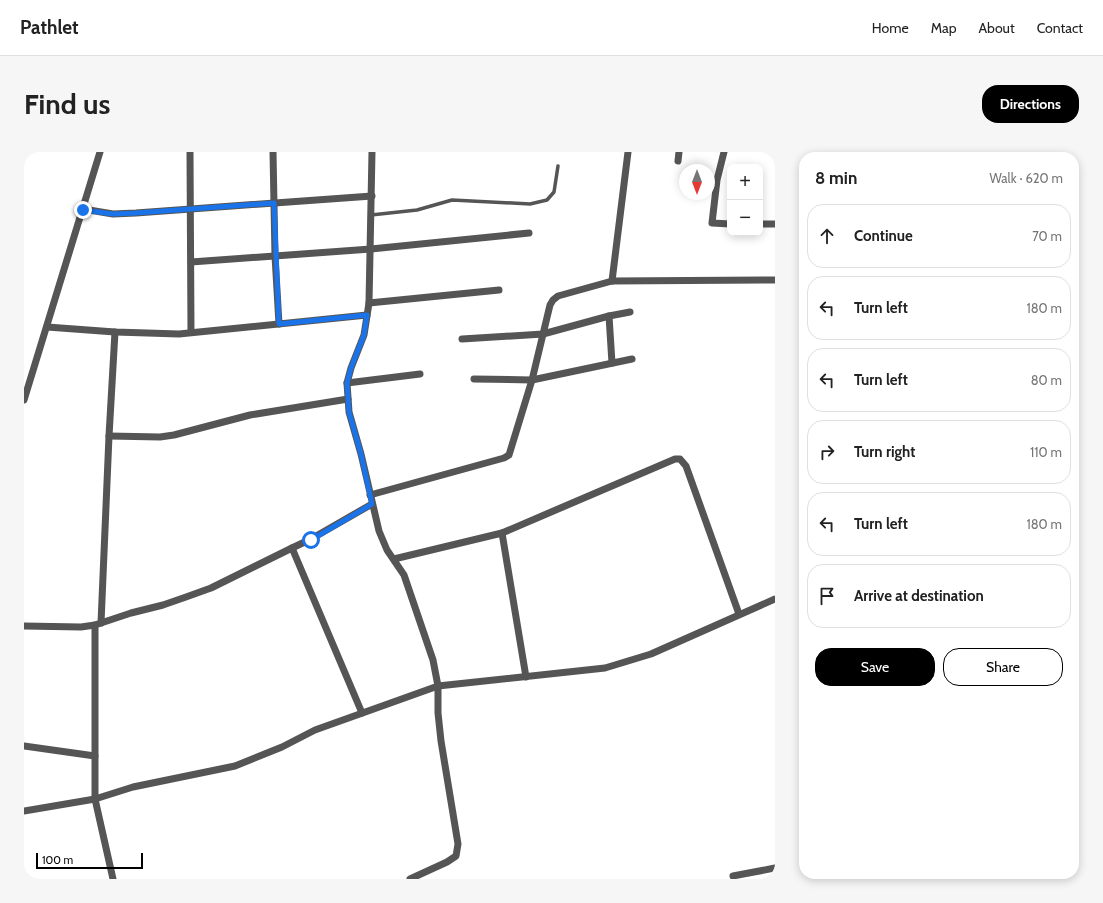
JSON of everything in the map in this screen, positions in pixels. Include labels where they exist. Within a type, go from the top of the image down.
[{"type":"street","points":[[24,400],[100,152]]},
{"type":"street","points":[[190,152],[191,332]]},
{"type":"street","points":[[273,152],[275,256],[279,324]]},
{"type":"street","points":[[372,152],[369,303],[364,335],[351,368],[347,383],[349,412],[361,454],[379,531],[388,550],[404,575],[433,660],[438,686],[438,713],[441,741],[458,844],[456,856],[452,859],[410,879]]},
{"type":"street","points":[[612,281],[628,152]]},
{"type":"street","points":[[678,161],[679,152]]},
{"type":"street","points":[[724,152],[717,180],[712,223],[727,224]]},
{"type":"street","points":[[83,210],[113,214],[136,213],[372,196]]},
{"type":"street","points":[[763,224],[775,224]]},
{"type":"street","points":[[191,262],[370,249],[529,233]]},
{"type":"street","points":[[370,495],[504,458],[509,455],[532,380],[550,305],[558,296],[612,281],[775,280]]},
{"type":"street","points":[[369,303],[499,290]]},
{"type":"street","points":[[462,339],[543,334],[630,312]]},
{"type":"street","points":[[47,327],[115,332],[179,334],[367,315]]},
{"type":"street","points":[[610,316],[612,363]]},
{"type":"street","points":[[113,879],[95,799],[95,756],[98,624],[115,332]]},
{"type":"street","points":[[474,379],[532,380],[632,359]]},
{"type":"street","points":[[347,383],[420,374]]},
{"type":"street","points":[[109,436],[160,437],[174,435],[250,415],[348,399]]},
{"type":"street","points":[[394,559],[502,534],[675,459],[680,459],[686,466],[739,614]]},
{"type":"street","points":[[24,626],[81,627],[98,624],[131,613],[163,605],[210,588],[311,540],[372,504]]},
{"type":"street","points":[[502,534],[526,677]]},
{"type":"street","points":[[292,548],[362,713]]},
{"type":"street","points":[[24,811],[95,799],[133,787],[235,766],[282,747],[315,730],[438,686],[605,668],[651,654],[775,599]]},
{"type":"street","points":[[24,746],[95,756]]},
{"type":"street","points":[[733,876],[775,868]]},
{"type":"lane","points":[[371,215],[417,210],[452,200],[530,204],[547,200],[554,192],[558,166]]},
{"type":"route","points":[[83,210],[113,214],[274,203],[279,324],[367,315],[364,335],[351,368],[347,383],[349,412],[361,454],[372,504],[311,540]]}]
